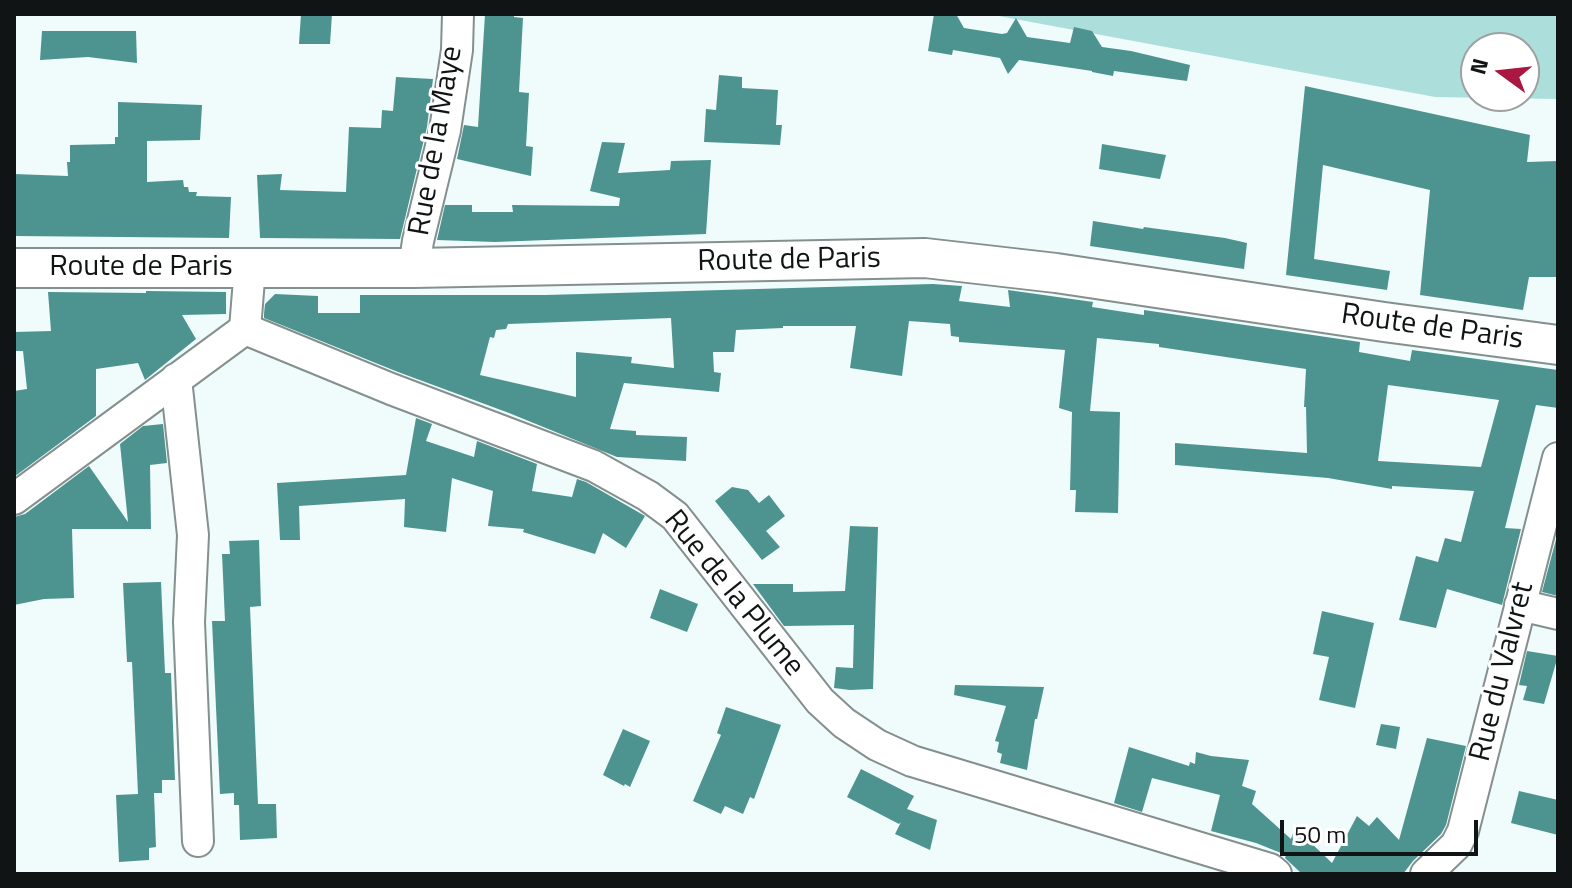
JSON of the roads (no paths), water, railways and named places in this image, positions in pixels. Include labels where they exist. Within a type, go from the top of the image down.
[{"type":"main road","name":"Route de Paris","points":[[14,268],[414,268],[925,258],[1056,273],[1558,345]]},
{"type":"street","name":"Rue de la Maye","points":[[414,268],[445,130],[457,50],[458,14]]},
{"type":"street","points":[[14,499],[245,329],[250,267]]},
{"type":"street","name":"Rue de la Plume","points":[[245,329],[391,389],[594,466],[648,496],[675,516],[820,701],[844,723],[877,745],[912,761],[1270,869],[1276,874]]},
{"type":"street","points":[[176,379],[193,535],[189,622],[198,841]]},
{"type":"street","name":"Rue du Valvret","points":[[1426,874],[1456,845],[1463,831],[1558,458]]},
{"type":"street","points":[[1520,605],[1558,614]]}]
